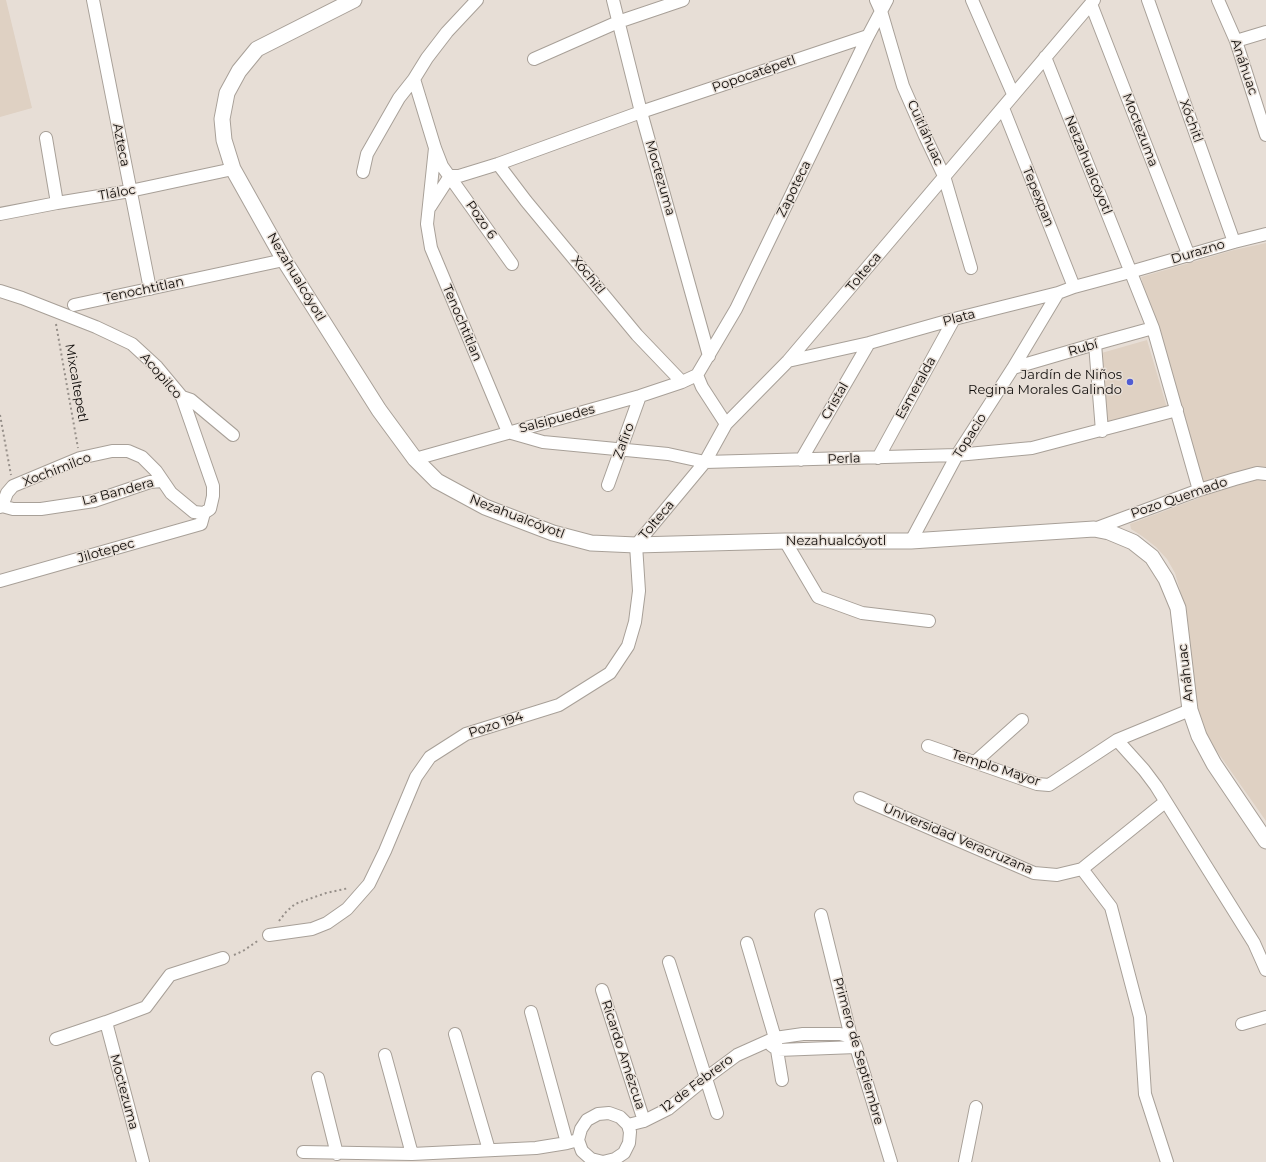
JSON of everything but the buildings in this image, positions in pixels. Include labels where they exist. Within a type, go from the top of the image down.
[{"type":"main road","name":"Nezahualcóyotl","points":[[354,0],[257,49],[239,71],[226,93],[222,119],[224,140],[233,169],[284,260],[379,410],[415,459],[437,481],[485,507],[553,533],[591,543],[636,545],[785,541],[911,541],[1094,529]]},
{"type":"main road","name":"Anáhuac","points":[[1094,529],[1109,532],[1133,542],[1152,557],[1166,579],[1178,608],[1190,710],[1199,736],[1214,764],[1266,841]]},
{"type":"street","name":"Azteca","points":[[93,0],[150,289]]},
{"type":"street","points":[[363,172],[367,154],[399,98],[447,32],[477,0]]},
{"type":"street","name":"Moctezuma","points":[[613,0],[641,112],[709,356]]},
{"type":"street","points":[[534,59],[618,22],[683,0]]},
{"type":"street","name":"Zapoteca","points":[[697,375],[736,309],[868,36],[879,5],[887,0]]},
{"type":"street","points":[[972,0],[1013,94]]},
{"type":"street","name":"Xóchitl","points":[[1148,0],[1234,242]]},
{"type":"street","name":"Anáhuac","points":[[1218,0],[1236,41],[1266,135]]},
{"type":"street","name":"Moctezuma","points":[[1092,2],[1189,256]]},
{"type":"street","name":"Tolteca","points":[[636,545],[704,462],[726,424],[788,361],[1092,2]]},
{"type":"street","name":"Cuitláhuac","points":[[879,5],[904,86],[944,176],[971,268]]},
{"type":"street","points":[[1236,41],[1266,32]]},
{"type":"street","name":"Popocatépetl","points":[[641,112],[868,36]]},
{"type":"street","name":"Netzahualcóyotl","points":[[1045,57],[1153,328],[1199,490]]},
{"type":"street","name":"Pozo 6","points":[[414,79],[442,166],[512,264]]},
{"type":"street","name":"Tepexpan","points":[[1002,108],[1074,287]]},
{"type":"street","points":[[428,210],[450,176],[459,176],[498,164],[641,112]]},
{"type":"street","points":[[46,138],[57,203]]},
{"type":"street","name":"Tenochtitlan","points":[[435,148],[427,224],[431,248],[508,432]]},
{"type":"street","name":"Xóchitl","points":[[498,164],[637,335],[682,382]]},
{"type":"street","name":"Tláloc","points":[[0,214],[130,191],[233,169]]},
{"type":"street","name":"Durazno","points":[[1130,272],[1266,234]]},
{"type":"street","name":"Tenochtitlan","points":[[74,305],[284,260]]},
{"type":"street","name":"Plata","points":[[788,361],[869,342],[1058,293],[1074,287],[1130,272]]},
{"type":"street","name":"Acopilco","points":[[0,291],[96,327],[132,344],[157,367],[182,397],[213,486],[213,496],[210,509],[204,513]]},
{"type":"street","name":"Topacio","points":[[911,541],[958,455],[1058,293]]},
{"type":"street","name":"Esmeralda","points":[[878,458],[954,319]]},
{"type":"street","name":"Rubí","points":[[1013,368],[1153,328]]},
{"type":"street","name":"Cristal","points":[[801,460],[869,342]]},
{"type":"street","points":[[1096,344],[1102,430]]},
{"type":"street","points":[[697,375],[702,386],[726,424]]},
{"type":"street","name":"Salsipuedes","points":[[415,459],[640,396],[682,382],[697,375]]},
{"type":"street","name":"Zafiro","points":[[608,485],[640,396]]},
{"type":"street","points":[[182,397],[191,400],[233,435]]},
{"type":"street","name":"Perla","points":[[508,432],[543,442],[621,451],[668,454],[704,462],[878,458],[958,455],[1032,448],[1177,410]]},
{"type":"street","name":"Xochimilco","points":[[1,506],[7,493],[13,486],[80,458],[112,451],[128,450],[142,457],[156,471],[162,481]]},
{"type":"street","name":"Pozo Quemado","points":[[1094,529],[1199,490],[1263,471]]},
{"type":"street","points":[[162,481],[171,493],[183,504],[194,512],[204,513]]},
{"type":"street","name":"La Bandera","points":[[1,506],[13,509],[41,509],[94,501],[150,482],[162,481]]},
{"type":"street","name":"Jilotepec","points":[[0,581],[201,524],[204,513]]},
{"type":"street","points":[[785,541],[818,597],[862,613],[929,621]]},
{"type":"street","name":"Pozo 194","points":[[269,935],[312,929],[326,923],[347,909],[369,884],[385,851],[416,777],[430,756],[466,734],[559,705],[610,672],[628,646],[635,622],[639,591],[636,545]]},
{"type":"street","name":"Templo Mayor","points":[[928,746],[1037,784],[1050,785],[1117,740],[1190,710]]},
{"type":"street","points":[[975,762],[1022,720]]},
{"type":"street","points":[[1117,740],[1156,786],[1254,943],[1266,970]]},
{"type":"street","name":"Universidad Veracruzana","points":[[860,798],[1034,873],[1057,875],[1082,869]]},
{"type":"street","points":[[1165,802],[1082,869],[1111,907],[1140,1017],[1145,1094],[1167,1162]]},
{"type":"street","name":"Primero de Septiembre","points":[[821,915],[854,1042],[891,1162]]},
{"type":"street","points":[[747,943],[771,1040],[778,1050],[782,1080]]},
{"type":"street","points":[[56,1039],[106,1022],[146,1006],[170,975],[223,958]]},
{"type":"street","points":[[669,962],[717,1113]]},
{"type":"street","name":"Ricardo Amézcua","points":[[602,990],[644,1121]]},
{"type":"street","points":[[303,1152],[337,1154],[412,1154],[536,1148],[573,1142],[588,1120],[598,1114],[609,1113],[620,1117],[628,1125],[630,1132],[629,1143],[624,1153],[616,1161],[603,1162],[591,1159],[573,1142],[531,1012]]},
{"type":"street","points":[[1242,1024],[1266,1017]]},
{"type":"street","name":"Moctezuma","points":[[106,1022],[143,1162]]},
{"type":"street","points":[[455,1034],[489,1150]]},
{"type":"street","name":"12 de Febrero","points":[[628,1125],[644,1121],[668,1109],[737,1055],[771,1040],[810,1034],[840,1034],[854,1042]]},
{"type":"street","points":[[778,1050],[854,1042]]},
{"type":"street","points":[[385,1055],[412,1154]]},
{"type":"street","points":[[318,1078],[337,1154]]},
{"type":"street","points":[[965,1162],[976,1107]]},
{"type":"path","name":"Mixcaltepetl","points":[[54,311],[80,458]]},
{"type":"path","points":[[0,415],[13,486]]},
{"type":"path","points":[[223,958],[243,951],[269,935],[286,912],[296,904],[326,893],[369,884]]},
{"type":"shaded area","points":[[0,0],[6,0],[32,108],[0,117]]},
{"type":"shaded area","points":[[1266,243],[1266,821],[1209,740],[1195,707],[1180,590],[1175,573],[1167,559],[1156,547],[1131,529],[1130,524],[1199,498],[1195,478],[1141,277],[1234,250]]},
{"type":"shaded area","name":"Jardín de Niños Regina Morales Galindo","points":[[1147,340],[1168,411],[1104,425],[1098,354]]},
{"type":"place","name":"Jardín de Niños Regina Morales Galindo","points":[[1130,382]]}]
